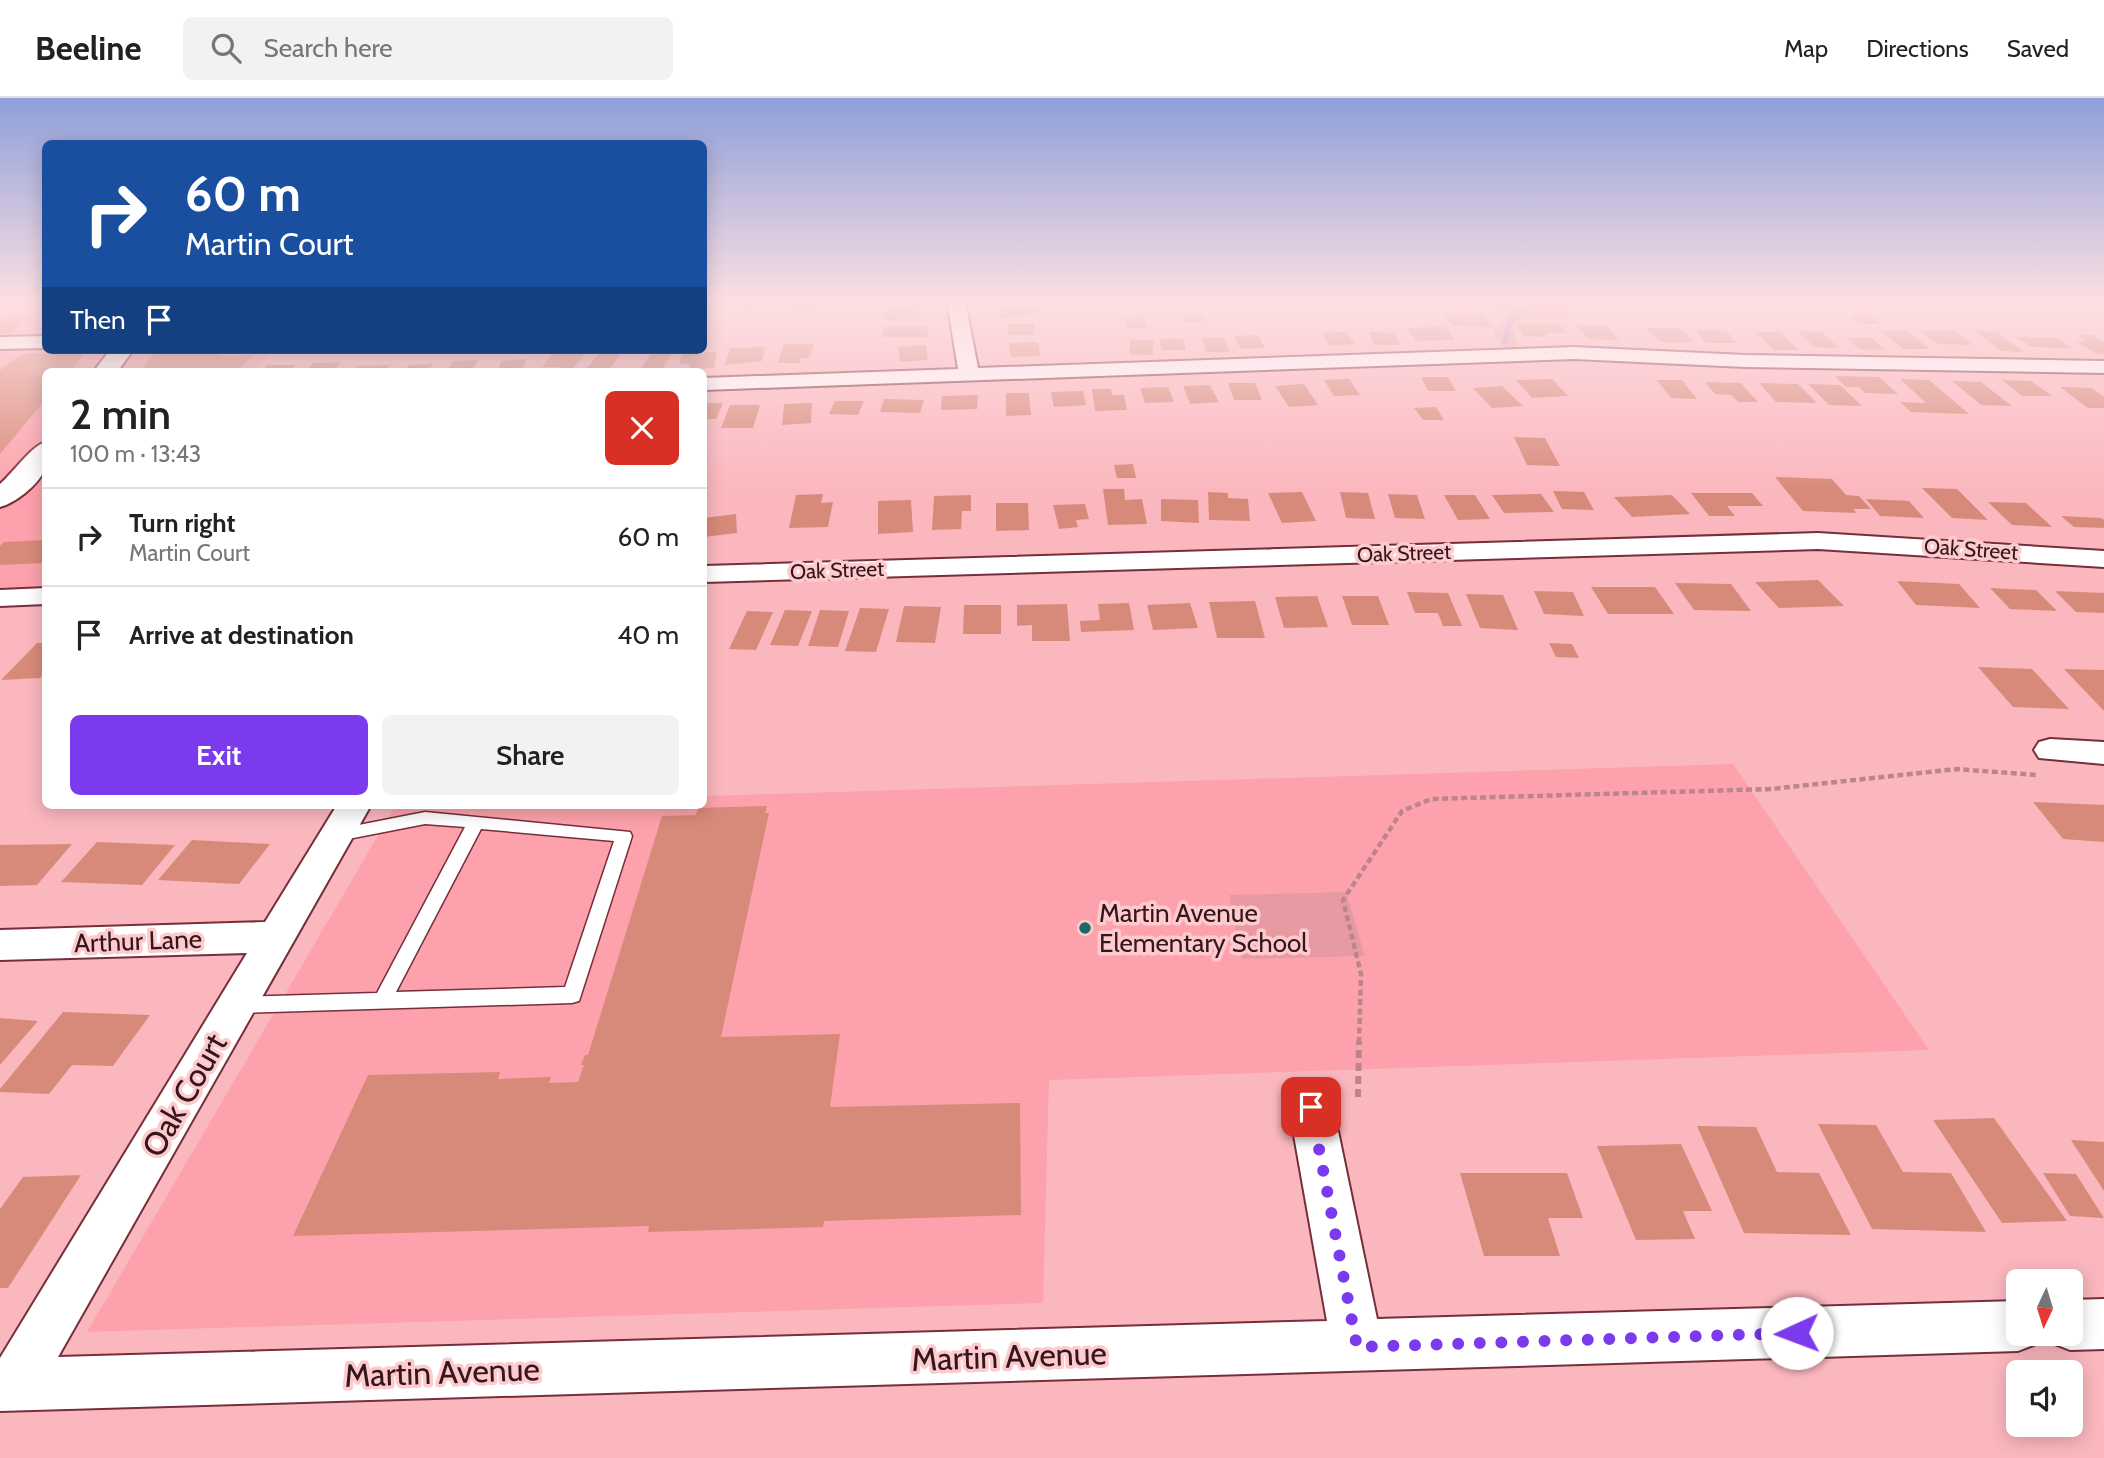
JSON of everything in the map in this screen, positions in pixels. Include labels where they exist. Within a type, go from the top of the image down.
[{"type":"street","points":[[967,364],[969,375]]},
{"type":"street","points":[[707,384],[1259,364]]},
{"type":"street","points":[[1900,364],[2104,368]]},
{"type":"street","points":[[0,498],[26,477],[42,455]]},
{"type":"street","name":"Oak Street","points":[[707,574],[1818,541],[2104,559]]},
{"type":"street","points":[[0,598],[42,596]]},
{"type":"street","points":[[2044,762],[2104,753]]},
{"type":"street","name":"Oak Court","points":[[7,1384],[345,820]]},
{"type":"street","name":"Arthur Lane","points":[[0,945],[277,937]]},
{"type":"street","points":[[1311,1107],[1357,1347]]},
{"type":"street","points":[[2083,1325],[2104,1324]]},
{"type":"street","name":"Martin Avenue","points":[[7,1384],[2006,1326]]},
{"type":"lane","points":[[236,1005],[572,995],[624,836],[475,825],[425,818],[345,820]]},
{"type":"lane","points":[[382,1001],[475,825]]},
{"type":"path","points":[[1358,1097],[1361,974],[1343,900],[1402,811],[1431,800],[1770,789],[2044,762]]},
{"type":"shaded area","points":[[0,364],[260,364],[256,368],[42,368],[42,594],[0,595]]},
{"type":"shaded area","name":"Martin Avenue Elementary School","points":[[1733,764],[1929,1050],[1049,1080],[1043,1303],[87,1332],[394,809],[707,809],[707,796]]},
{"type":"shaded area","points":[[1346,892],[1365,956],[1242,959],[1229,895]]},
{"type":"building","points":[[8,364],[76,364],[74,368],[42,368],[42,404],[0,454],[0,370]]},
{"type":"building","points":[[146,364],[244,364],[240,368],[143,368]]},
{"type":"building","points":[[312,364],[339,364],[336,368],[308,368]]},
{"type":"building","points":[[433,364],[430,368],[406,368],[409,365]]},
{"type":"building","points":[[451,364],[475,364],[473,368],[448,368]]},
{"type":"building","points":[[500,364],[525,364],[524,368],[499,368]]},
{"type":"building","points":[[544,364],[576,364],[573,368],[542,367]]},
{"type":"building","points":[[590,364],[613,364],[610,368],[587,368]]},
{"type":"building","points":[[643,364],[665,364],[663,368],[641,368]]},
{"type":"building","points":[[690,364],[715,364],[714,368],[689,368]]},
{"type":"building","points":[[268,365],[296,365],[292,368],[265,368]]},
{"type":"building","points":[[390,365],[387,368],[355,368]]},
{"type":"building","points":[[1835,376],[1879,377],[1898,394],[1865,393],[1859,387],[1846,387]]},
{"type":"building","points":[[1421,377],[1448,377],[1456,391],[1428,391]]},
{"type":"building","points":[[1349,379],[1360,395],[1334,396],[1324,380]]},
{"type":"building","points":[[1552,379],[1568,396],[1532,398],[1516,380]]},
{"type":"building","points":[[1900,379],[1929,380],[1969,414],[1911,412],[1900,402],[1926,403]]},
{"type":"building","points":[[1657,380],[1682,380],[1697,399],[1671,398]]},
{"type":"building","points":[[2002,380],[2031,381],[2052,396],[2022,396]]},
{"type":"building","points":[[1952,381],[1981,382],[2012,406],[1981,405]]},
{"type":"building","points":[[1705,382],[1741,383],[1758,402],[1738,402],[1732,395],[1715,394]]},
{"type":"building","points":[[1228,383],[1255,383],[1262,400],[1234,400]]},
{"type":"building","points":[[1759,383],[1798,384],[1817,403],[1776,402]]},
{"type":"building","points":[[1304,384],[1318,405],[1289,407],[1275,386]]},
{"type":"building","points":[[1808,384],[1840,385],[1862,406],[1829,405]]},
{"type":"building","points":[[1210,385],[1219,402],[1190,404],[1183,386]]},
{"type":"building","points":[[1502,386],[1523,406],[1492,408],[1473,388]]},
{"type":"building","points":[[1168,387],[1174,402],[1145,403],[1140,388]]},
{"type":"building","points":[[2060,387],[2092,388],[2104,397],[2104,408],[2088,408]]},
{"type":"building","points":[[1092,389],[1111,389],[1112,395],[1124,395],[1127,410],[1095,411]]},
{"type":"building","points":[[1083,391],[1086,405],[1054,407],[1051,392]]},
{"type":"building","points":[[1006,393],[1029,393],[1031,415],[1006,416]]},
{"type":"building","points":[[978,395],[977,409],[941,410],[942,396]]},
{"type":"building","points":[[884,399],[924,400],[920,413],[880,412]]},
{"type":"building","points":[[835,401],[864,401],[858,415],[829,414]]},
{"type":"building","points":[[707,403],[723,403],[716,419],[707,419]]},
{"type":"building","points":[[812,403],[811,423],[782,425],[784,404]]},
{"type":"building","points":[[730,405],[760,405],[753,428],[721,428]]},
{"type":"building","points":[[1436,407],[1444,420],[1423,420],[1414,408]]},
{"type":"building","points":[[1514,437],[1545,438],[1560,466],[1527,465]]},
{"type":"building","points":[[1133,464],[1136,478],[1117,478],[1114,465]]},
{"type":"building","points":[[1775,477],[1832,479],[1846,495],[1859,496],[1871,509],[1853,509],[1857,513],[1803,511]]},
{"type":"building","points":[[1922,488],[1957,489],[1988,520],[1952,518]]},
{"type":"building","points":[[1103,489],[1124,489],[1125,500],[1142,499],[1147,524],[1108,525]]},
{"type":"building","points":[[1553,491],[1584,492],[1594,510],[1562,509]]},
{"type":"building","points":[[1208,492],[1228,493],[1228,498],[1248,499],[1250,521],[1209,520]]},
{"type":"building","points":[[1302,492],[1316,521],[1282,523],[1268,493]]},
{"type":"building","points":[[1340,492],[1368,493],[1375,519],[1346,518]]},
{"type":"building","points":[[1691,493],[1752,493],[1763,506],[1727,506],[1735,516],[1709,516]]},
{"type":"building","points":[[823,494],[821,503],[833,502],[828,527],[789,528],[796,495]]},
{"type":"building","points":[[1388,494],[1417,495],[1425,519],[1395,518]]},
{"type":"building","points":[[1541,494],[1554,512],[1504,513],[1492,495]]},
{"type":"building","points":[[971,495],[971,511],[962,511],[961,529],[932,530],[934,496]]},
{"type":"building","points":[[1444,495],[1475,495],[1490,519],[1458,520]]},
{"type":"building","points":[[1672,495],[1690,514],[1632,517],[1614,497]]},
{"type":"building","points":[[1161,499],[1198,500],[1199,523],[1161,521]]},
{"type":"building","points":[[1866,499],[1909,501],[1924,518],[1880,516]]},
{"type":"building","points":[[911,500],[913,532],[878,534],[878,501]]},
{"type":"building","points":[[1988,502],[2026,503],[2052,527],[2012,525]]},
{"type":"building","points":[[996,503],[1028,503],[1029,530],[996,531]]},
{"type":"building","points":[[1085,504],[1089,519],[1076,520],[1078,527],[1059,529],[1053,505]]},
{"type":"building","points":[[736,514],[737,533],[707,537],[707,518]]},
{"type":"building","points":[[2061,516],[2101,518],[2104,520],[2104,528],[2074,527]]},
{"type":"building","points":[[42,540],[42,563],[0,565],[0,546],[4,542]]},
{"type":"building","points":[[1818,580],[1844,606],[1779,608],[1755,582]]},
{"type":"building","points":[[1897,581],[1959,584],[1980,608],[1916,605]]},
{"type":"building","points":[[1675,583],[1731,584],[1751,611],[1694,610]]},
{"type":"building","points":[[1591,587],[1655,587],[1674,614],[1608,614]]},
{"type":"building","points":[[1990,588],[2036,590],[2057,611],[2010,609]]},
{"type":"building","points":[[1534,591],[1573,592],[1584,616],[1544,614]]},
{"type":"building","points":[[2055,591],[2104,593],[2104,613],[2076,612]]},
{"type":"building","points":[[1407,592],[1448,593],[1462,626],[1443,626],[1438,613],[1415,613]]},
{"type":"building","points":[[1466,594],[1503,595],[1518,630],[1480,628]]},
{"type":"building","points":[[1317,596],[1328,627],[1284,628],[1275,597]]},
{"type":"building","points":[[1342,596],[1378,596],[1389,625],[1352,625]]},
{"type":"building","points":[[1255,601],[1265,638],[1217,638],[1209,602]]},
{"type":"building","points":[[1129,603],[1134,630],[1081,632],[1080,621],[1100,620],[1098,604]]},
{"type":"building","points":[[1190,603],[1198,628],[1153,630],[1147,605]]},
{"type":"building","points":[[1067,604],[1070,641],[1032,641],[1032,625],[1017,626],[1017,605]]},
{"type":"building","points":[[964,605],[1001,605],[1001,634],[963,634]]},
{"type":"building","points":[[904,606],[941,607],[935,643],[896,642]]},
{"type":"building","points":[[860,608],[889,609],[876,652],[845,651]]},
{"type":"building","points":[[785,610],[812,611],[798,646],[770,645]]},
{"type":"building","points":[[820,610],[849,611],[838,647],[808,646]]},
{"type":"building","points":[[747,611],[773,612],[756,650],[729,649]]},
{"type":"building","points":[[37,643],[42,643],[42,676],[1,680]]},
{"type":"building","points":[[1549,643],[1572,644],[1579,658],[1556,657]]},
{"type":"building","points":[[1978,667],[2032,669],[2069,709],[2013,707]]},
{"type":"building","points":[[2064,669],[2104,670],[2104,711]]},
{"type":"building","points":[[2033,802],[2104,805],[2104,842],[2063,839]]},
{"type":"building","points":[[767,806],[765,813],[769,813],[721,1037],[840,1034],[830,1107],[1020,1103],[1021,1215],[824,1221],[823,1227],[648,1232],[649,1226],[293,1236],[368,1075],[500,1072],[498,1079],[551,1077],[549,1083],[578,1082],[584,1065],[581,1065],[585,1055],[588,1055],[662,816],[696,815],[698,809]]},
{"type":"building","points":[[192,840],[270,844],[239,884],[158,880]]},
{"type":"building","points":[[97,842],[175,845],[142,885],[61,882]]},
{"type":"building","points":[[72,844],[37,885],[0,886],[0,845]]},
{"type":"building","points":[[63,1012],[150,1015],[113,1066],[72,1065],[49,1094],[0,1092],[0,1089]]},
{"type":"building","points":[[0,1018],[38,1021],[0,1065]]},
{"type":"building","points":[[1994,1118],[2067,1221],[2002,1223],[1933,1120]]},
{"type":"building","points":[[1818,1124],[1876,1125],[1903,1172],[1951,1173],[1986,1232],[1872,1229]]},
{"type":"building","points":[[1697,1126],[1756,1127],[1777,1172],[1819,1173],[1851,1235],[1744,1233]]},
{"type":"building","points":[[2071,1140],[2104,1142],[2104,1191]]},
{"type":"building","points":[[1681,1144],[1712,1211],[1683,1211],[1695,1239],[1636,1240],[1597,1146]]},
{"type":"building","points":[[1460,1173],[1567,1173],[1583,1218],[1548,1218],[1560,1256],[1484,1256]]},
{"type":"building","points":[[2043,1173],[2076,1174],[2104,1218],[2070,1216]]},
{"type":"building","points":[[81,1175],[8,1288],[0,1288],[0,1209],[23,1177]]},
{"type":"place","name":"Martin Avenue Elementary School","points":[[1085,928]]},
{"type":"route","points":[[1311,1107],[1357,1347],[1797,1333]]}]
